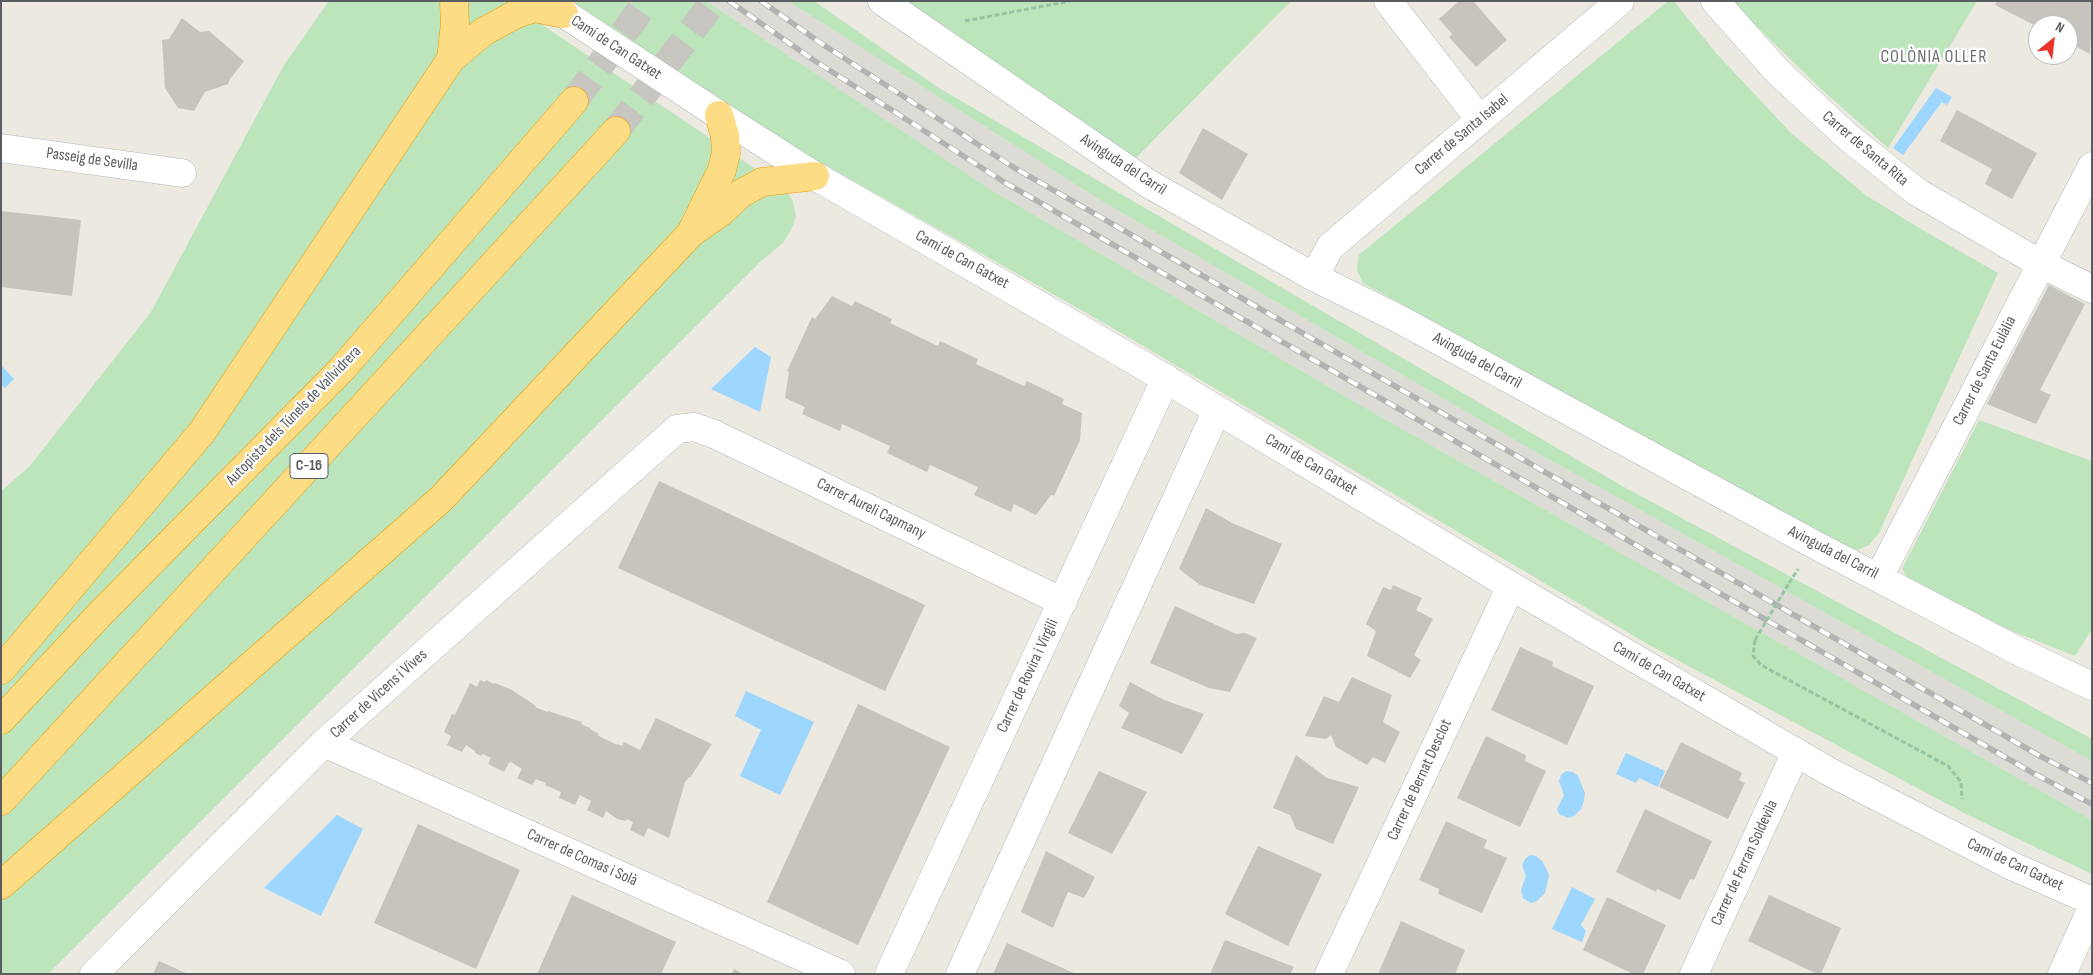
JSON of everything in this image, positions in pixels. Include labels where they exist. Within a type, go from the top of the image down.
[{"type":"highway","points":[[451,59],[455,24],[454,1]]},
{"type":"highway","points":[[1,670],[202,432],[451,59],[483,32],[516,14],[535,8],[555,8]]},
{"type":"highway","name":"Autopista dels Túnels de Vallvidrera","points":[[1,720],[102,613],[342,369],[574,101]]},
{"type":"highway","points":[[691,233],[722,170],[726,153],[725,136],[719,116]]},
{"type":"highway","name":"C-16","points":[[1,801],[616,132]]},
{"type":"highway","points":[[1,885],[441,499],[691,233],[721,212],[740,194],[762,182],[815,176]]},
{"type":"street","name":"Avinguda del Carril","points":[[882,1],[1149,184],[1314,277],[1399,319],[1808,542],[1879,577],[2018,651],[2092,686]]},
{"type":"street","points":[[1388,1],[1480,120]]},
{"type":"street","name":"Carrer de Santa Isabel","points":[[1314,277],[1330,247],[1620,1]]},
{"type":"street","name":"Carrer de Santa Rita","points":[[1715,1],[1777,71],[1849,138],[1917,192],[2041,264],[2092,289]]},
{"type":"street","name":"Camí de Can Gatxet","points":[[555,8],[719,116],[815,176],[1166,378],[1511,586],[1828,771],[2012,866],[2092,901]]},
{"type":"street","name":"Passeig de Sevilla","points":[[1,148],[182,173]]},
{"type":"street","name":"Carrer de Santa Eulàlia","points":[[1879,577],[2092,166]]},
{"type":"street","name":"Carrer de Rovira i Virgili","points":[[889,974],[1166,378]]},
{"type":"street","points":[[960,974],[1217,410]]},
{"type":"street","name":"Carrer Aureli Capmany","points":[[677,429],[694,427],[714,434],[1062,602]]},
{"type":"street","name":"Carrer de Vicens i Vives","points":[[94,974],[324,743],[677,429]]},
{"type":"street","name":"Carrer de Bernat Desclot","points":[[1329,974],[1511,586]]},
{"type":"street","name":"Carrer de Comas i Solà","points":[[324,743],[841,974]]},
{"type":"street","name":"Carrer de Ferran Soldevila","points":[[1694,974],[1796,752]]},
{"type":"street","points":[[2062,974],[2092,908]]},
{"type":"path","points":[[924,30],[1070,1]]},
{"type":"path","points":[[1788,583],[1754,640],[1753,656],[1760,665],[1948,766],[1961,782],[1962,799]]},
{"type":"shaded area","points":[[706,1],[788,1],[1100,200],[1534,451],[2092,761],[2092,820],[1353,401],[988,188]]},
{"type":"green space","points":[[329,1],[507,1],[785,189],[793,201],[796,216],[791,230],[783,243],[761,261],[48,974],[1,974],[1,491],[29,467],[151,312],[284,65]]},
{"type":"green space","points":[[572,1],[706,1],[988,188],[1353,401],[2092,820],[2092,874],[1966,814],[1651,646],[1111,327],[760,128]]},
{"type":"green space","points":[[788,1],[814,1],[939,88],[1624,487],[2092,739],[2092,761],[1534,451],[1100,200]]},
{"type":"green space","points":[[904,1],[1291,1],[1132,162]]},
{"type":"green space","points":[[1668,1],[1674,1],[1716,53],[1791,133],[1867,196],[1998,273],[1879,533],[1869,545],[1858,550],[1835,542],[1363,283],[1357,270],[1359,255]]},
{"type":"green space","points":[[1734,1],[1977,1],[1888,148],[1821,89],[1745,15]]},
{"type":"green space","points":[[1979,420],[2092,461],[2092,629],[2075,656],[1916,593],[1902,569]]},
{"type":"water","points":[[1936,88],[1952,97],[1947,105],[1942,102],[1903,155],[1893,148]]},
{"type":"water","points":[[755,347],[771,357],[760,412],[711,389]]},
{"type":"water","points":[[1,365],[14,379],[5,388],[1,384]]},
{"type":"water","points":[[746,691],[814,722],[780,795],[740,776],[761,730],[735,716]]},
{"type":"water","points":[[1626,753],[1665,771],[1658,787],[1639,778],[1636,783],[1616,774]]},
{"type":"water","points":[[1566,771],[1573,772],[1578,776],[1585,793],[1581,809],[1574,816],[1568,818],[1559,814],[1557,809],[1564,795],[1559,781],[1561,775]]},
{"type":"water","points":[[337,815],[363,829],[321,916],[264,888]]},
{"type":"water","points":[[1530,855],[1536,856],[1543,862],[1549,875],[1545,893],[1537,901],[1531,903],[1523,898],[1521,890],[1526,876],[1522,865]]},
{"type":"water","points":[[1572,887],[1595,899],[1581,925],[1586,931],[1582,942],[1552,929]]},
{"type":"building","points":[[1459,1],[1473,1],[1507,40],[1476,67],[1449,37],[1452,34],[1439,19]]},
{"type":"building","points":[[1997,1],[2092,1],[2090,54],[2078,47],[2078,15],[2028,15],[2028,22],[1995,5]]},
{"type":"building","points":[[182,18],[200,32],[209,31],[244,61],[228,84],[205,92],[194,111],[178,108],[165,88],[162,40],[169,39]]},
{"type":"building","points":[[1957,110],[2037,153],[2012,199],[1985,184],[1992,169],[1940,141]]},
{"type":"building","points":[[1203,128],[1248,154],[1222,200],[1179,173]]},
{"type":"building","points":[[1,211],[81,220],[72,296],[1,287]]},
{"type":"building","points":[[2049,285],[2085,304],[2040,390],[2051,395],[2036,424],[1987,404]]},
{"type":"building","points":[[832,296],[852,306],[855,301],[892,319],[890,323],[938,346],[940,341],[978,359],[976,364],[1024,386],[1027,381],[1064,399],[1062,404],[1082,413],[1080,440],[1054,496],[1051,495],[1036,515],[1014,504],[1011,512],[974,495],[978,487],[930,465],[927,472],[887,453],[890,446],[842,424],[840,431],[802,414],[805,407],[785,398],[789,372],[787,371],[812,317],[815,319]]},
{"type":"building","points":[[659,481],[925,605],[885,691],[618,568]]},
{"type":"building","points":[[1206,508],[1232,523],[1282,544],[1254,604],[1200,585],[1179,569]]},
{"type":"building","points":[[1393,585],[1422,598],[1416,610],[1433,619],[1414,655],[1421,660],[1410,678],[1367,656],[1376,631],[1366,624],[1383,587],[1391,590]]},
{"type":"building","points":[[1175,606],[1236,634],[1245,633],[1257,638],[1230,692],[1209,688],[1150,663]]},
{"type":"building","points":[[1520,647],[1553,662],[1552,666],[1594,686],[1567,745],[1491,710]]},
{"type":"building","points":[[1352,677],[1392,695],[1383,722],[1400,732],[1385,763],[1373,757],[1367,765],[1336,747],[1331,735],[1326,739],[1305,736],[1324,696],[1339,702]]},
{"type":"building","points":[[480,680],[485,682],[486,680],[512,690],[535,707],[547,712],[582,722],[581,724],[599,734],[597,735],[617,745],[622,746],[624,742],[640,750],[656,718],[712,744],[690,778],[685,782],[669,838],[648,828],[644,837],[630,830],[633,822],[627,819],[626,821],[617,819],[606,811],[603,818],[587,810],[591,801],[580,795],[575,805],[559,798],[561,792],[545,785],[546,783],[536,779],[532,785],[517,778],[522,769],[511,762],[504,772],[488,764],[491,758],[475,753],[466,745],[462,752],[447,745],[451,736],[444,732],[452,714],[455,715],[470,683],[477,687]]},
{"type":"building","points":[[1130,682],[1164,700],[1204,714],[1182,754],[1121,728],[1129,713],[1119,706]]},
{"type":"building","points":[[858,704],[950,747],[858,945],[767,902]]},
{"type":"building","points":[[1486,736],[1526,755],[1525,761],[1546,771],[1520,827],[1457,798]]},
{"type":"building","points":[[1681,742],[1742,773],[1739,780],[1745,783],[1728,819],[1659,787]]},
{"type":"building","points":[[1296,755],[1327,778],[1359,787],[1333,844],[1296,829],[1290,815],[1273,808]]},
{"type":"building","points":[[1099,771],[1147,792],[1112,854],[1068,833]]},
{"type":"building","points":[[1645,809],[1712,841],[1694,880],[1690,879],[1680,900],[1657,889],[1656,892],[1616,872]]},
{"type":"building","points":[[1446,821],[1487,840],[1484,848],[1507,858],[1482,913],[1438,894],[1439,889],[1419,880]]},
{"type":"building","points":[[418,824],[520,870],[476,969],[374,923]]},
{"type":"building","points":[[1258,846],[1322,874],[1288,946],[1225,914]]},
{"type":"building","points":[[1046,851],[1095,877],[1084,898],[1068,892],[1053,928],[1021,912]]},
{"type":"building","points":[[572,895],[676,942],[661,974],[537,974]]},
{"type":"building","points":[[1769,895],[1841,928],[1821,974],[1817,974],[1748,941]]},
{"type":"building","points":[[1607,897],[1666,925],[1643,974],[1633,974],[1583,950]]},
{"type":"building","points":[[1401,921],[1465,950],[1455,974],[1378,974]]},
{"type":"building","points":[[1225,940],[1294,967],[1290,974],[1210,974]]},
{"type":"building","points":[[1007,943],[1076,974],[993,974]]},
{"type":"building","points":[[159,961],[188,974],[153,974]]},
{"type":"building","points":[[734,969],[743,974],[732,974]]},
{"type":"tunnel","points":[[574,101],[647,1]]},
{"type":"tunnel","points":[[616,131],[714,1]]},
{"type":"railway","points":[[729,1],[812,59],[1004,182],[2031,772],[2092,804]]},
{"type":"railway","points":[[761,1],[822,44],[1013,167],[2040,756],[2092,783]]},
{"type":"district","name":"COLÒNIA OLLER","points":[[1934,57]]}]
